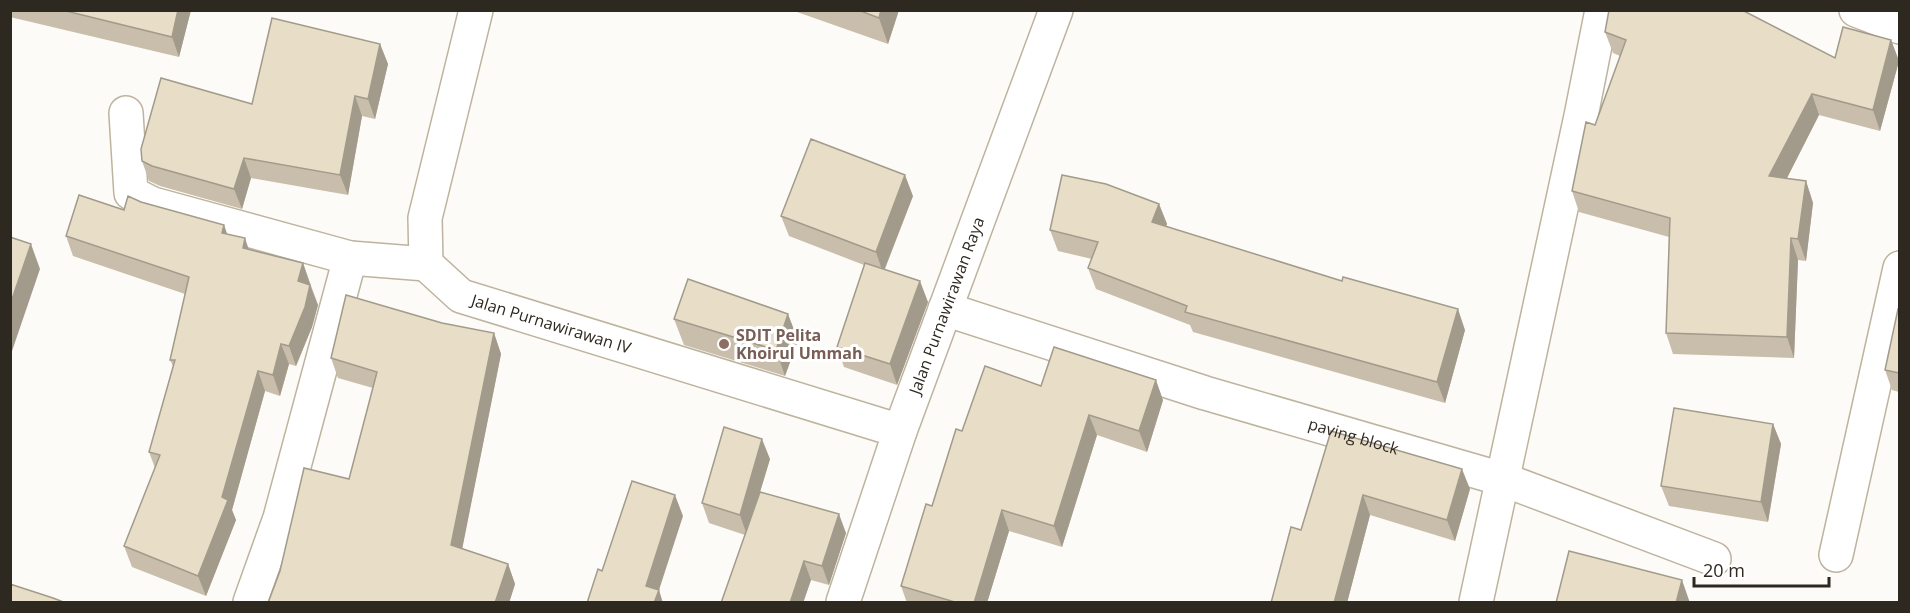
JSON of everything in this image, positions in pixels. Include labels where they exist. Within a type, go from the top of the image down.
[{"type":"street","points":[[126,113],[132,193],[153,204],[350,258],[426,264],[425,218],[476,10]]},
{"type":"street","name":"Jalan Purnawirawan Raya","points":[[843,603],[900,431],[1056,10]]},
{"type":"street","points":[[1476,603],[1602,10]]},
{"type":"street","points":[[1856,10],[1899,27]]},
{"type":"street","points":[[250,603],[280,518],[350,258]]},
{"type":"street","name":"Jalan Purnawirawan IV","points":[[426,264],[461,296],[900,431]]},
{"type":"street","points":[[1836,555],[1899,268]]},
{"type":"street","name":"paving block","points":[[945,309],[1205,393],[1502,479],[1714,559]]},
{"type":"building","points":[[62,10],[178,10],[172,37]]},
{"type":"building","points":[[858,10],[881,10],[879,18]]},
{"type":"building","points":[[1609,10],[1742,10],[1835,58],[1843,27],[1891,40],[1873,110],[1812,94],[1769,176],[1806,181],[1798,239],[1791,238],[1787,337],[1666,333],[1670,218],[1572,191],[1586,122],[1595,125],[1626,40],[1605,32]]},
{"type":"building","points":[[272,18],[380,44],[368,99],[355,96],[340,175],[244,158],[234,189],[152,166],[142,161],[141,149],[161,78],[252,104]]},
{"type":"building","points":[[811,139],[905,175],[876,252],[781,216]]},
{"type":"building","points":[[1062,175],[1106,184],[1159,204],[1152,222],[1342,281],[1343,277],[1458,309],[1437,382],[1185,312],[1187,306],[1088,268],[1098,242],[1050,230]]},
{"type":"building","points":[[79,195],[124,210],[128,196],[141,202],[224,225],[222,233],[245,238],[243,248],[303,263],[298,281],[310,285],[305,307],[289,346],[281,344],[273,375],[258,371],[222,497],[228,500],[198,576],[124,546],[160,455],[149,452],[175,360],[170,360],[189,277],[66,236]]},
{"type":"building","points":[[10,237],[31,244],[10,305]]},
{"type":"building","points":[[865,263],[920,281],[890,364],[837,347]]},
{"type":"building","points":[[688,279],[788,314],[776,350],[674,319]]},
{"type":"building","points":[[346,295],[442,323],[494,333],[451,545],[508,564],[495,603],[268,603],[280,571],[304,468],[349,479],[377,372],[331,358]]},
{"type":"building","points":[[1899,309],[1899,373],[1885,370]]},
{"type":"building","points":[[1054,347],[1156,380],[1139,431],[1089,415],[1054,526],[1002,510],[974,603],[958,603],[901,586],[926,504],[932,506],[956,429],[962,431],[985,366],[1041,386]]},
{"type":"building","points":[[1674,408],[1773,424],[1761,502],[1661,486]]},
{"type":"building","points":[[724,427],[762,439],[740,515],[702,503]]},
{"type":"building","points":[[1331,431],[1462,469],[1447,520],[1363,495],[1334,603],[1271,603],[1291,527],[1301,530]]},
{"type":"building","points":[[632,481],[675,495],[646,586],[659,590],[654,603],[587,603],[598,569],[602,571]]},
{"type":"building","points":[[760,492],[839,514],[822,566],[804,561],[790,603],[721,603]]},
{"type":"building","points":[[1569,551],[1682,580],[1676,603],[1556,603]]},
{"type":"building","points":[[10,584],[53,598],[66,603],[10,603]]},
{"type":"place","name":"SDIT Pelita Khoirul Ummah","points":[[724,344]]}]
